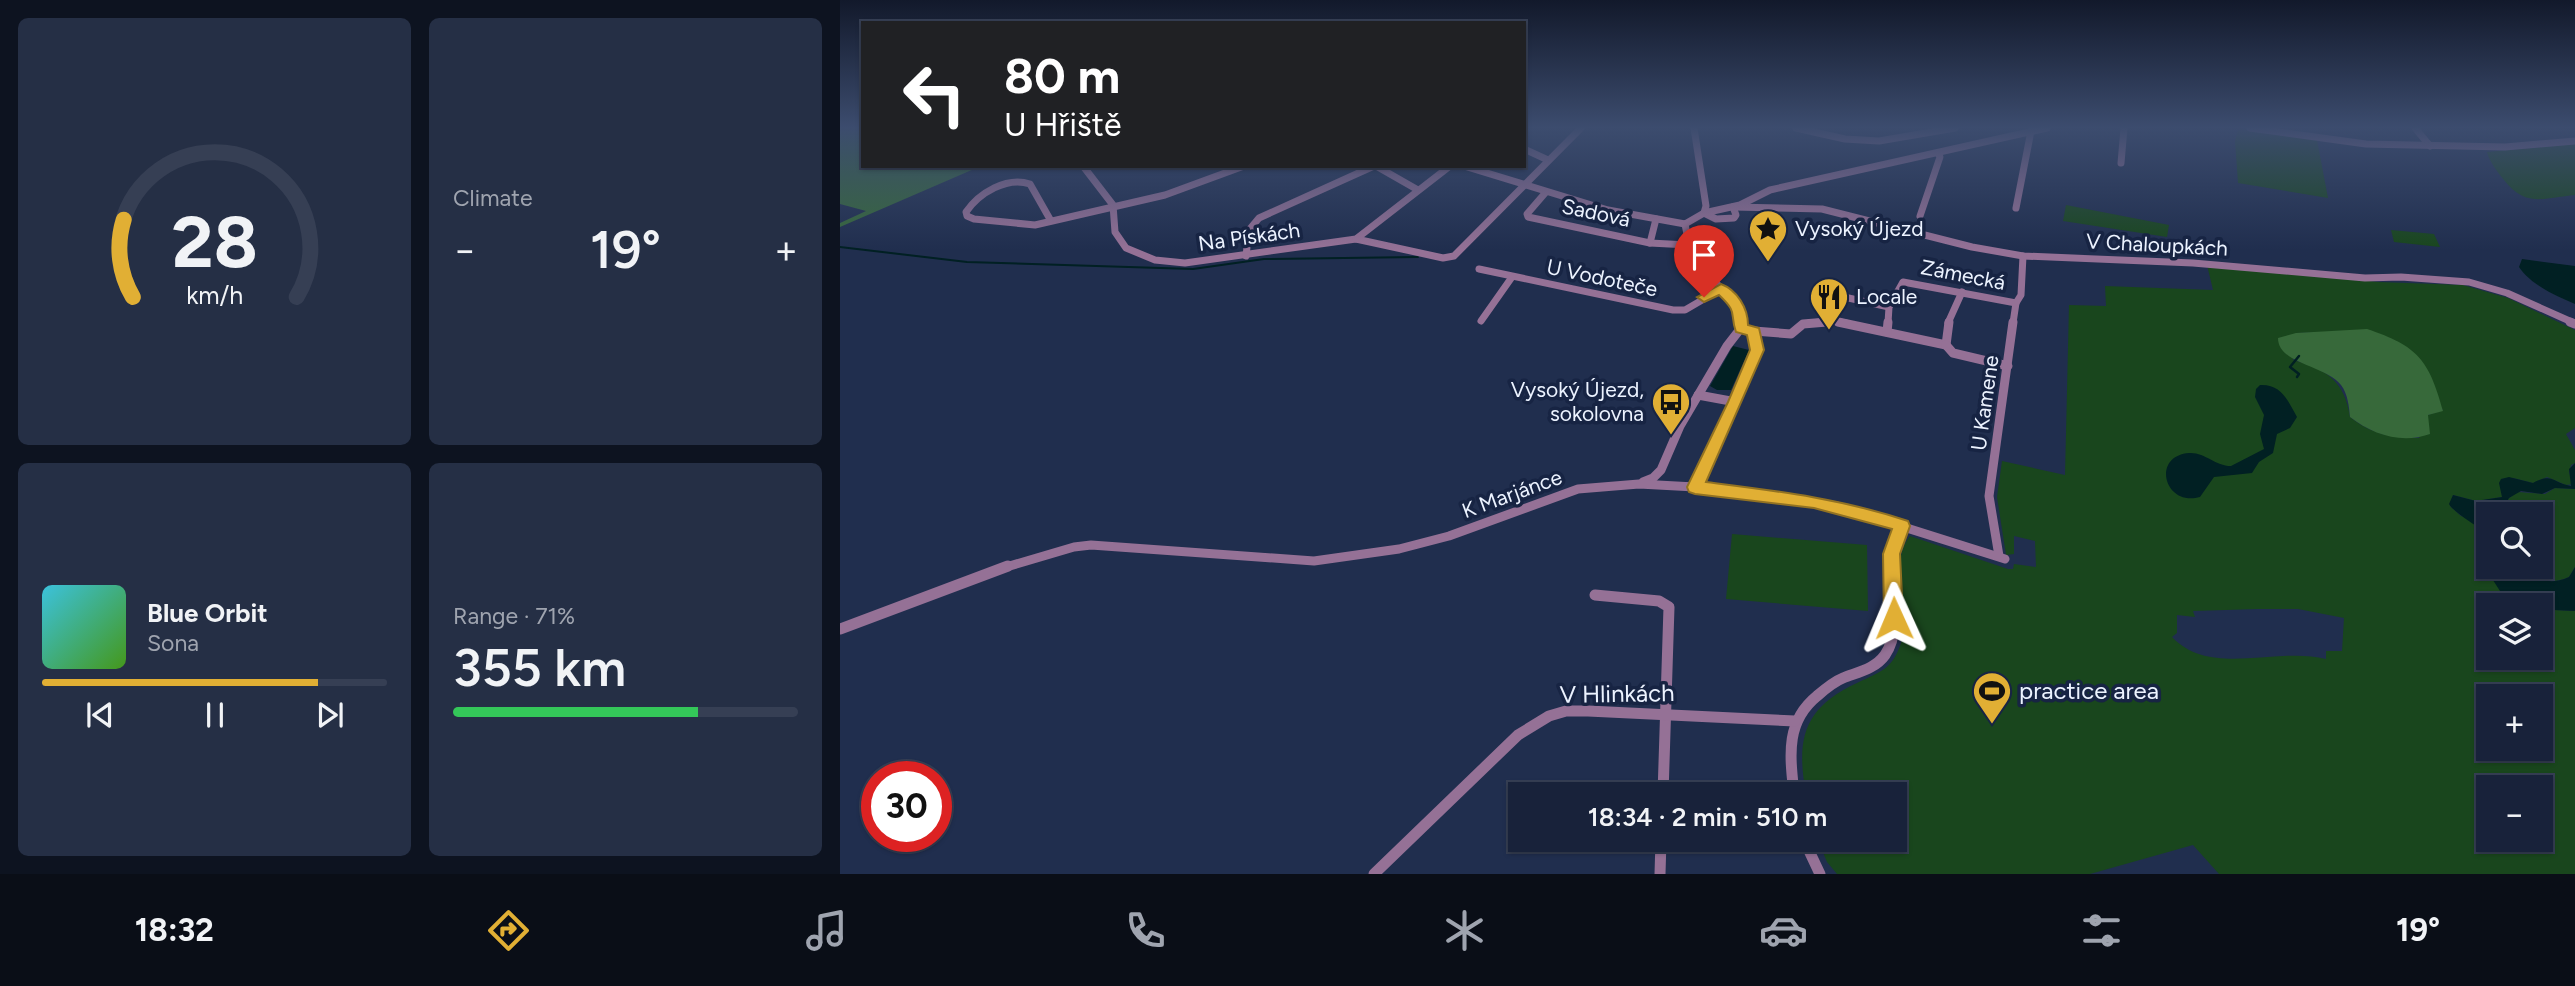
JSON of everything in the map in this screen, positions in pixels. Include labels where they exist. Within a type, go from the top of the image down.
[{"type":"street","name":"Na Pískách","points":[[1085,169],[1115,208],[1114,224],[1118,237],[1126,247],[1143,257],[1161,262],[1185,263],[1356,239],[1446,169]]},
{"type":"street","points":[[1051,221],[1025,180],[1014,181],[985,195],[972,203],[966,213],[974,219],[1025,225],[1051,221],[1115,208],[1194,187],[1237,169]]},
{"type":"street","points":[[1246,256],[1249,230],[1259,218],[1369,169]]},
{"type":"street","points":[[1380,169],[1418,190]]},
{"type":"street","points":[[1473,169],[1608,209],[1685,224],[1704,213],[1706,206],[1700,169]]},
{"type":"street","points":[[1356,239],[1451,257],[1458,254],[1539,169]]},
{"type":"street","points":[[1704,213],[1716,219],[1734,218],[1736,215],[1733,207],[1770,190],[1866,169]]},
{"type":"street","points":[[1920,216],[1937,169]]},
{"type":"street","points":[[2016,208],[2024,169]]},
{"type":"street","name":"Sadová","points":[[1546,192],[1527,214],[1528,217],[1650,243],[1688,245]]},
{"type":"street","name":"V Chaloupkách","points":[[1733,207],[1822,209],[1972,247],[2023,256],[2193,262],[2365,278],[2402,277],[2469,282],[2507,293],[2575,324]]},
{"type":"street","points":[[1650,243],[1656,219]]},
{"type":"street","points":[[1639,484],[1653,478],[1661,470],[1680,426],[1727,346],[1741,328],[1738,307],[1694,260],[1688,245],[1685,224]]},
{"type":"street","name":"U Kamene","points":[[2002,557],[1989,496],[2016,303],[2021,295],[2023,256]]},
{"type":"street","name":"U Vodoteče","points":[[1479,269],[1673,310],[1685,310],[1721,289]]},
{"type":"street","points":[[1480,321],[1513,277]]},
{"type":"street","name":"Zámecká","points":[[1889,307],[1903,282],[2016,303]]},
{"type":"street","points":[[1946,345],[1949,319],[1962,292]]},
{"type":"street","points":[[1844,297],[1889,307],[1887,332]]},
{"type":"street","points":[[1741,328],[1791,334],[1803,324],[1835,321],[1946,345],[1953,353],[2008,366]]},
{"type":"street","points":[[1695,487],[1736,402],[1757,350],[1754,331]]},
{"type":"street","points":[[1698,395],[1736,402]]},
{"type":"street","name":"K Marjánce","points":[[840,629],[1025,560],[1074,547],[1091,545],[1314,561],[1399,549],[1449,536],[1578,489],[1602,485],[1695,487],[1814,502],[1859,511],[1974,551],[2002,557]]},
{"type":"street","points":[[1793,782],[1790,760],[1795,721],[1806,705],[1835,681],[1874,666],[1885,655],[1894,634],[1892,554],[1902,526]]},
{"type":"street","points":[[1595,595],[1659,601],[1669,607],[1663,782]]},
{"type":"street","name":"V Hlinkách","points":[[1374,874],[1518,735],[1533,724],[1566,711],[1666,713],[1795,721]]},
{"type":"street","points":[[1660,874],[1661,852]]},
{"type":"street","points":[[1810,852],[1820,874]]},
{"type":"green space","points":[[840,169],[975,169],[840,227],[840,223],[866,211],[840,204]]},
{"type":"green space","points":[[2237,169],[2322,169],[2328,198],[2238,183]]},
{"type":"green space","points":[[2495,169],[2575,169],[2575,195],[2528,198],[2512,189]]},
{"type":"green space","points":[[2066,205],[2169,225],[2167,237],[2063,221]]},
{"type":"green space","points":[[2391,230],[2434,234],[2440,247],[2394,242]]},
{"type":"green space","points":[[2207,265],[2379,282],[2463,285],[2508,298],[2575,330],[2575,428],[2566,434],[2575,450],[2575,463],[2571,465],[2569,472],[2573,484],[2566,485],[2547,477],[2533,483],[2513,478],[2501,479],[2502,497],[2476,501],[2453,495],[2450,506],[2461,516],[2476,523],[2476,579],[2494,579],[2502,593],[2476,593],[2476,670],[2553,670],[2553,611],[2575,611],[2575,874],[2219,874],[2193,845],[2090,874],[1837,874],[1827,862],[1823,852],[1907,852],[1907,782],[1804,782],[1802,757],[1808,727],[1825,703],[1886,668],[1899,650],[1902,640],[1899,571],[1904,546],[1910,536],[2008,569],[2013,569],[2014,564],[2036,567],[2035,541],[2014,536],[2014,554],[2006,555],[1997,497],[2002,461],[2065,475],[2069,305],[2106,306],[2105,286],[2213,290]],"holes":[[[2340,332],[2443,410],[2428,415],[2419,438],[2391,436],[2366,427],[2350,417],[2344,395],[2332,379],[2316,368],[2293,360],[2296,333]],[[2298,609],[2344,618],[2342,651],[2326,651],[2326,659],[2307,656],[2225,659],[2205,656],[2188,649],[2172,637],[2177,633],[2177,615],[2195,617],[2193,611]]]},
{"type":"green space","points":[[2367,329],[2410,349],[2426,367],[2443,411],[2428,415],[2430,434],[2398,438],[2368,429],[2350,417],[2347,396],[2341,385],[2334,378],[2286,354],[2280,347],[2278,338],[2296,333]]},
{"type":"green space","points":[[2555,488],[2575,489],[2575,567],[2569,577],[2562,580],[2540,579],[2553,579],[2553,502],[2507,502],[2517,492],[2545,494]]},
{"type":"green space","points":[[1732,534],[1867,545],[1868,611],[1726,599]]},
{"type":"shaded area","points":[[2522,259],[2575,266],[2575,304],[2537,285],[2519,267]]},
{"type":"shaded area","points":[[1733,346],[1749,350],[1731,390],[1717,390],[1710,386]]},
{"type":"shaded area","points":[[2260,385],[2279,390],[2297,417],[2290,428],[2277,434],[2273,453],[2259,462],[2252,473],[2214,477],[2200,497],[2178,495],[2167,480],[2166,471],[2177,456],[2195,453],[2231,466],[2264,449],[2260,434],[2264,415],[2255,397],[2256,389]]},
{"type":"shaded area","points":[[2575,463],[2575,489],[2555,488],[2542,494],[2521,491],[2507,502],[2476,502],[2476,526],[2449,504],[2453,495],[2476,501],[2502,497],[2499,483],[2501,479],[2509,477],[2533,483],[2549,478],[2571,486],[2569,469]]},
{"type":"shaded area","points":[[2575,567],[2575,611],[2553,611],[2553,593],[2501,593],[2492,579],[2560,580],[2569,577]]},
{"type":"waterway","points":[[840,247],[967,262],[1193,269],[1264,259],[1418,257]]},
{"type":"waterway","points":[[2297,377],[2299,374],[2290,367],[2299,356]]},
{"type":"place","name":"Vysoký Újezd","points":[[1768,263]]},
{"type":"place","name":"Locale","points":[[1829,331]]},
{"type":"place","name":"Vysoký Újezd, sokolovna","points":[[1671,436]]},
{"type":"place","name":"practice area","points":[[1992,725]]},
{"type":"route","points":[[1704,297],[1721,289],[1734,302],[1741,314],[1741,328],[1754,331],[1757,350],[1736,402],[1695,487],[1836,506],[1902,526],[1892,554],[1894,618]]}]
